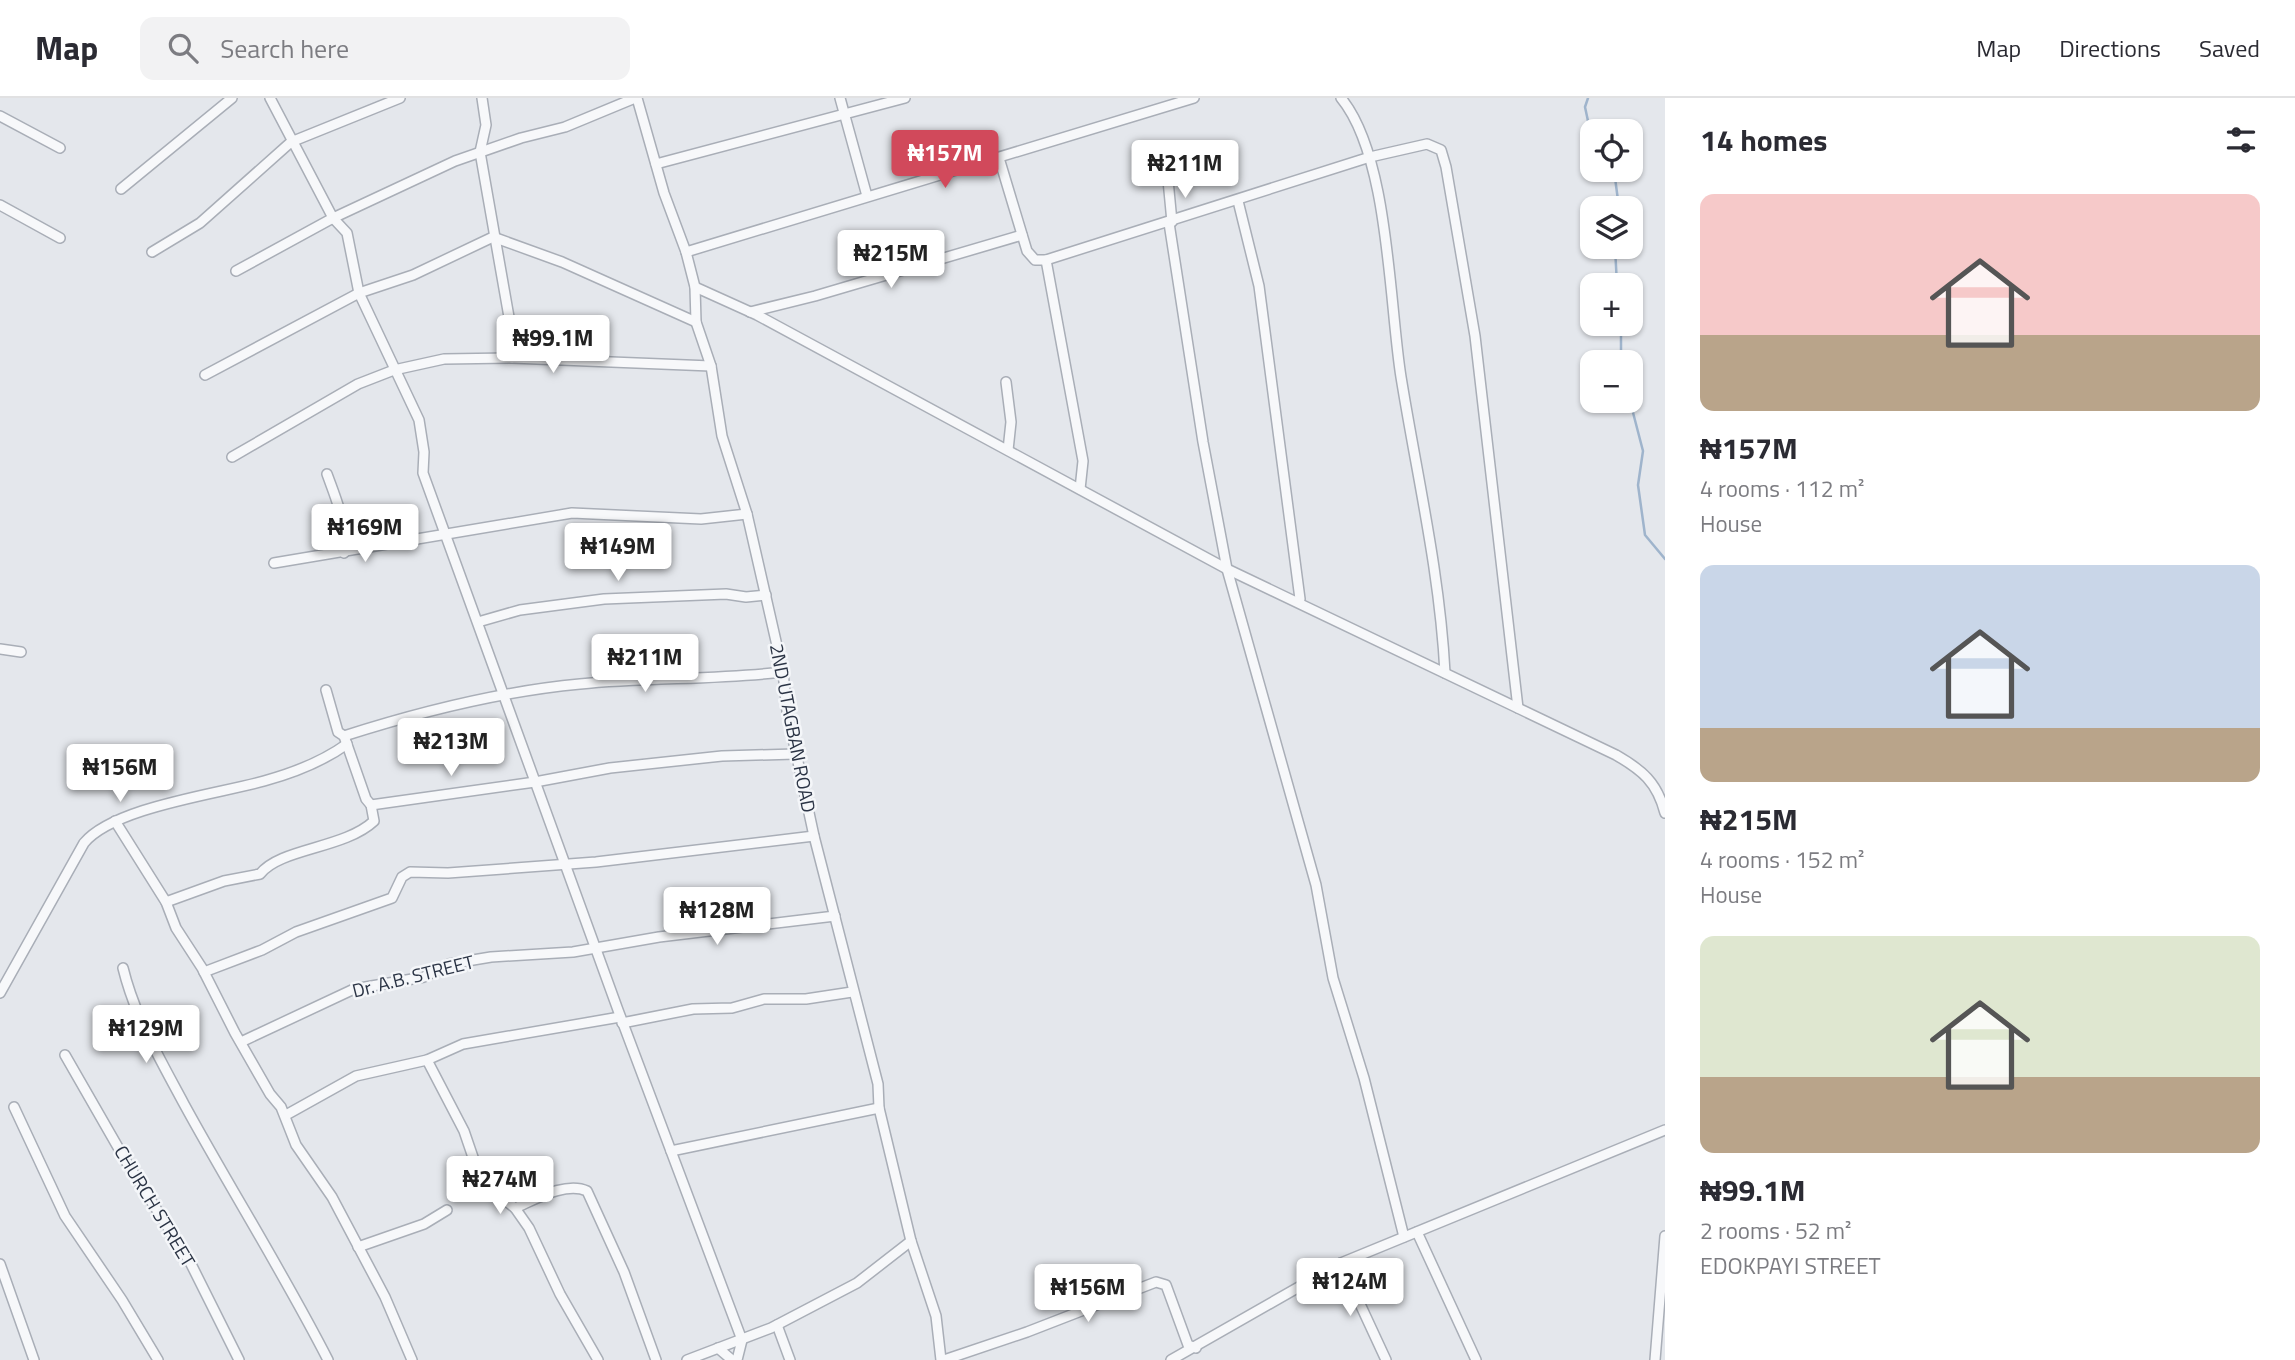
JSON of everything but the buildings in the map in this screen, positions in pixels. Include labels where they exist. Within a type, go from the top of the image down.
[{"type":"street","points":[[121,189],[232,98]]},
{"type":"street","points":[[270,98],[290,142],[333,218],[347,233],[359,293],[419,420],[424,473],[621,1020],[742,1340],[737,1360]]},
{"type":"street","points":[[152,252],[200,223],[290,142],[400,98]]},
{"type":"street","points":[[482,98],[486,125],[480,152],[509,317],[512,358]]},
{"type":"street","points":[[236,271],[333,218],[480,152],[565,127],[636,98]]},
{"type":"street","name":"2ND UTAGBAN ROAD","points":[[636,98],[695,286],[696,322],[711,366],[722,436],[747,514],[783,673],[795,754],[852,992],[878,1084],[879,1108],[911,1241],[936,1315],[943,1360]]},
{"type":"street","points":[[840,98],[867,196]]},
{"type":"street","points":[[656,164],[905,98]]},
{"type":"street","points":[[686,252],[1194,98]]},
{"type":"street","points":[[1341,98],[1366,143],[1384,235],[1401,374],[1437,581],[1445,673]]},
{"type":"street","points":[[0,116],[60,148]]},
{"type":"street","points":[[999,158],[1027,251],[1035,260],[1046,260],[1370,158],[1427,144],[1441,150],[1447,167],[1475,336],[1518,708]]},
{"type":"street","points":[[1168,180],[1170,223],[1203,442],[1227,569],[1316,885],[1333,978],[1364,1078],[1404,1237]]},
{"type":"street","points":[[1238,201],[1259,286],[1300,599]]},
{"type":"street","points":[[0,205],[60,238]]},
{"type":"street","points":[[750,312],[815,296],[1022,235]]},
{"type":"street","points":[[205,375],[359,293],[413,275],[493,237],[562,262],[696,322]]},
{"type":"street","points":[[1046,260],[1083,461],[1080,489]]},
{"type":"street","points":[[695,286],[750,312],[1227,569],[1641,769],[1653,782],[1665,813]]},
{"type":"street","points":[[232,457],[358,384],[394,370],[444,359],[512,358],[711,366]]},
{"type":"street","points":[[1006,382],[1011,422],[1008,450]]},
{"type":"street","points":[[327,474],[340,511],[346,541],[344,553]]},
{"type":"street","points":[[274,563],[572,513],[701,519],[747,514]]},
{"type":"street","points":[[478,622],[520,610],[604,599],[765,595]]},
{"type":"street","points":[[0,649],[21,652]]},
{"type":"street","points":[[0,993],[84,844],[96,831],[115,821],[161,806],[266,781],[326,759],[345,740],[504,696],[626,680],[754,677],[783,673]]},
{"type":"street","points":[[166,902],[224,881],[260,874],[267,864],[357,834],[374,821],[371,805],[366,799],[345,740],[338,732],[326,690]]},
{"type":"street","points":[[371,805],[535,782],[610,768],[722,757],[795,754]]},
{"type":"street","points":[[115,821],[166,902],[176,928],[286,1115],[296,1145],[332,1197],[412,1360]]},
{"type":"street","points":[[204,972],[262,950],[296,932],[386,901],[392,898],[402,877],[410,872],[448,873],[565,864],[768,843],[814,835]]},
{"type":"street","name":"Dr. A.B. STREET","points":[[241,1042],[354,989],[424,977],[449,964],[532,953],[573,952],[835,916]]},
{"type":"street","points":[[123,968],[138,1017],[207,1147],[278,1266],[327,1360]]},
{"type":"street","points":[[286,1115],[356,1076],[427,1060],[484,1040],[693,1009],[732,1008],[764,999],[806,999],[852,992]]},
{"type":"street","name":"CHURCH STREET","points":[[65,1055],[130,1168],[190,1262],[239,1360]]},
{"type":"street","points":[[427,1060],[464,1131],[476,1166],[491,1188],[515,1208],[529,1228],[561,1294],[598,1360]]},
{"type":"street","points":[[14,1107],[65,1216],[122,1300],[158,1360]]},
{"type":"street","points":[[671,1151],[879,1108]]},
{"type":"street","points":[[1171,1360],[1341,1263],[1665,1130]]},
{"type":"street","points":[[515,1208],[552,1192],[580,1187],[587,1191],[624,1272],[656,1360]]},
{"type":"street","points":[[358,1247],[424,1224],[447,1210]]},
{"type":"street","points":[[1417,1232],[1476,1360]]},
{"type":"street","points":[[1643,1360],[1655,1358],[1665,1236]]},
{"type":"street","points":[[687,1360],[777,1325],[857,1283],[911,1241]]},
{"type":"street","points":[[1341,1263],[1386,1360]]},
{"type":"street","points":[[0,1264],[34,1360]]},
{"type":"street","points":[[943,1360],[1027,1332],[1156,1282],[1166,1284],[1188,1345],[1196,1348]]},
{"type":"street","points":[[777,1325],[790,1360]]},
{"type":"street","points":[[718,1348],[732,1360]]},
{"type":"waterway","points":[[1588,98],[1585,107],[1588,119]]},
{"type":"waterway","points":[[1616,182],[1617,196]]},
{"type":"waterway","points":[[1616,259],[1616,273]]},
{"type":"waterway","points":[[1621,336],[1621,350]]},
{"type":"waterway","points":[[1633,413],[1643,451],[1638,485],[1645,535],[1665,559]]}]
